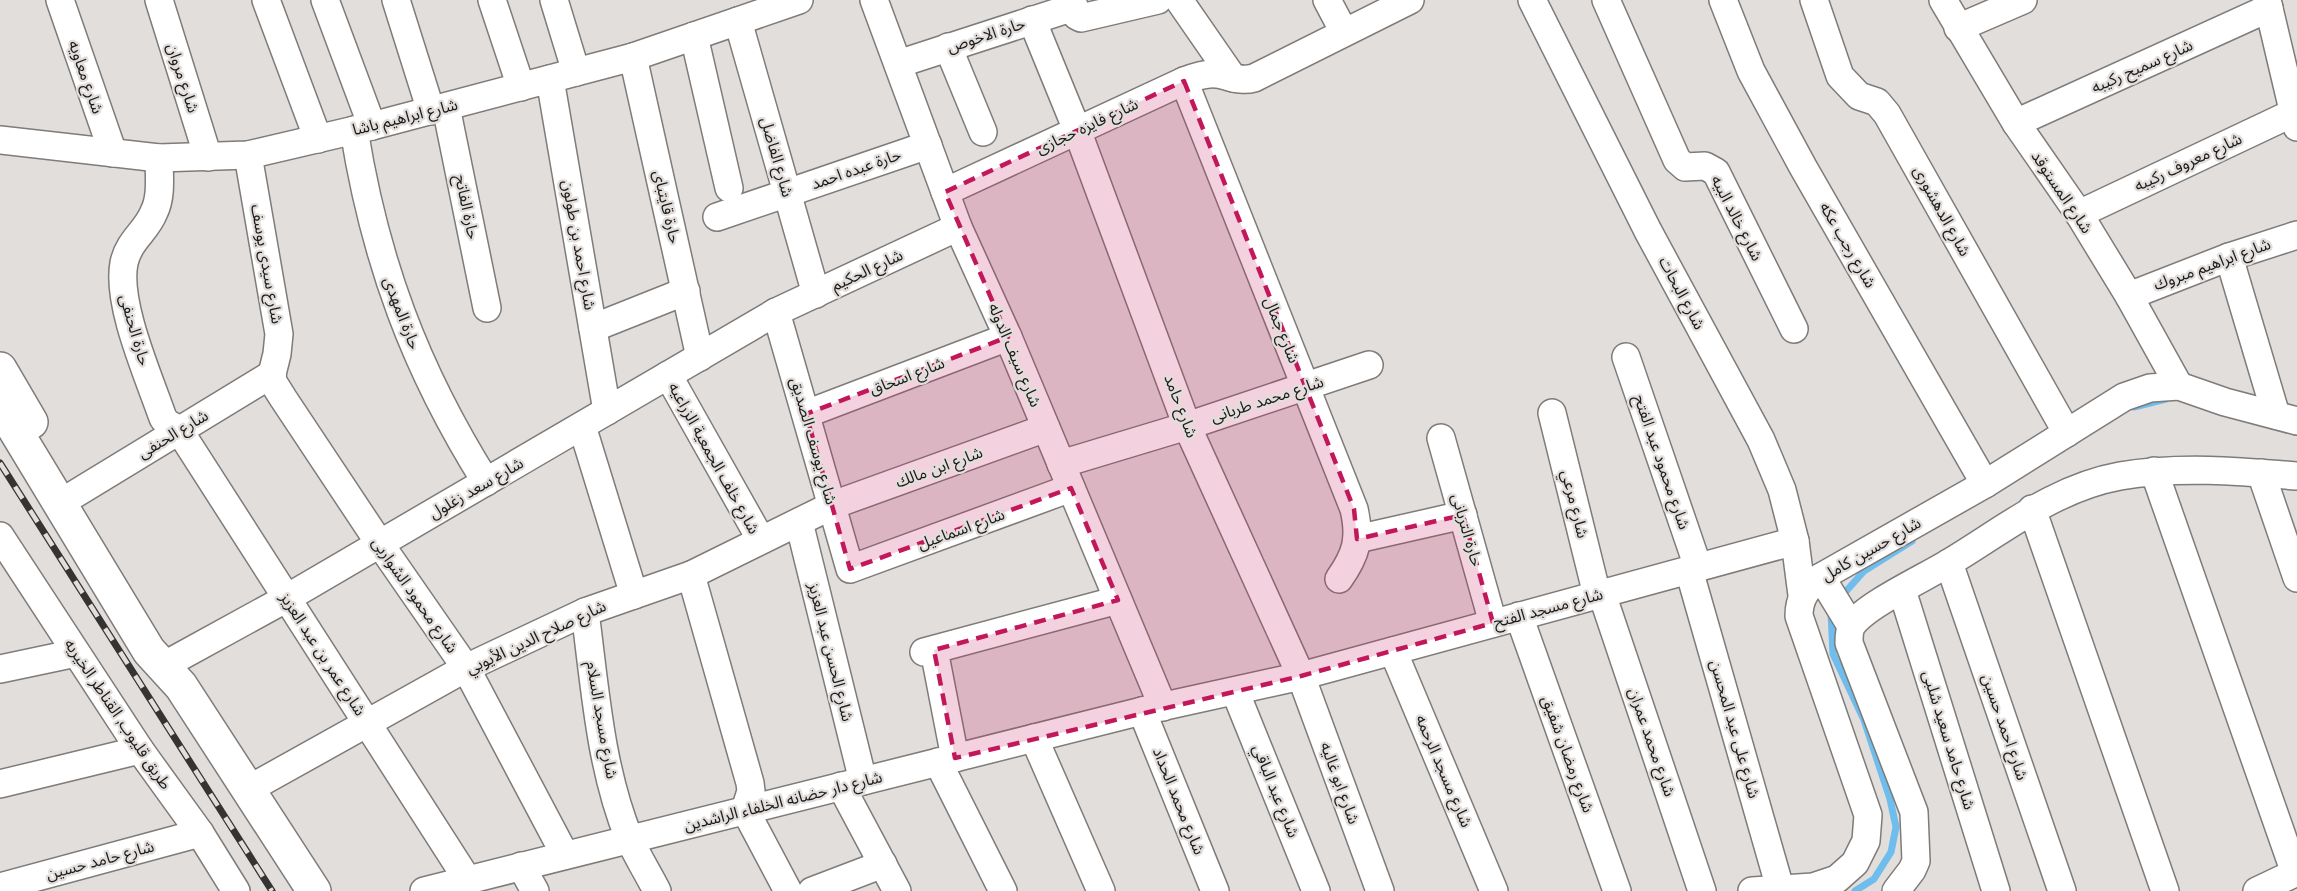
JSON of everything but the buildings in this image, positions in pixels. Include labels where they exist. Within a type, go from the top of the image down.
[{"type":"main road","points":[[0,369],[75,494],[177,673],[314,891]]},
{"type":"main road","points":[[0,405],[148,651],[177,673]]},
{"type":"street","name":"شارع معاويه","points":[[60,0],[113,153]]},
{"type":"street","name":"شارع مروان","points":[[159,0],[208,157]]},
{"type":"street","points":[[266,0],[318,140]]},
{"type":"street","name":"حارة المهدى","points":[[324,0],[363,128],[369,213],[393,294],[420,362],[443,410],[486,482]]},
{"type":"street","name":"حارة الفاتح","points":[[396,0],[439,109],[487,308]]},
{"type":"street","points":[[492,0],[520,87]]},
{"type":"street","points":[[554,0],[576,72]]},
{"type":"street","name":"شارع ابراهيم باشا","points":[[0,140],[159,158],[248,155],[318,140],[633,57],[799,0]]},
{"type":"street","name":"شارع سيف الدوله","points":[[874,0],[958,227],[1008,337],[1118,600],[1153,709]]},
{"type":"street","points":[[1073,3],[1077,16],[1081,18],[1158,0]]},
{"type":"street","points":[[1179,0],[1233,78]]},
{"type":"street","points":[[1327,0],[1344,32]]},
{"type":"street","name":"شارع فايزه حجازى","points":[[945,192],[1199,75],[1216,74],[1240,80],[1254,78],[1410,0]]},
{"type":"street","name":"شارع البحات","points":[[1532,0],[1648,231],[1761,441],[1782,490],[1795,541],[1802,596]]},
{"type":"street","name":"شارع خالد البيه","points":[[1606,0],[1677,160],[1685,167],[1705,166],[1716,172],[1794,329]]},
{"type":"street","name":"شارع رجب عكه","points":[[1723,0],[1751,71],[1792,148],[1985,484]]},
{"type":"street","name":"شارع الدهشورى","points":[[1814,0],[1840,75],[1859,96],[1877,102],[1887,114],[2067,433]]},
{"type":"street","name":"شارع المستوقد","points":[[1942,0],[2016,123],[2079,214],[2178,386]]},
{"type":"street","points":[[1958,28],[2023,0]]},
{"type":"street","name":"حارة الاخوص","points":[[898,64],[1032,20],[1073,3]]},
{"type":"street","points":[[2268,4],[2296,117]]},
{"type":"street","name":"شارع سميح ركيبه","points":[[2016,123],[2268,4]]},
{"type":"street","name":"شارع حامد","points":[[1032,20],[1077,130],[1187,426],[1301,676]]},
{"type":"street","name":"شارع الفاضل","points":[[738,21],[816,294]]},
{"type":"street","points":[[694,36],[729,188]]},
{"type":"street","points":[[948,47],[983,132]]},
{"type":"street","name":"حارة قايتباى","points":[[633,57],[700,357]]},
{"type":"street","name":"شارع احمد بن طولون","points":[[550,79],[607,411]]},
{"type":"street","name":"شارع جمال","points":[[1184,81],[1354,509],[1358,538],[1352,561],[1339,579]]},
{"type":"street","name":"شارع معروف ركيبه","points":[[2079,214],[2296,117]]},
{"type":"street","name":"حارة عبده احمد","points":[[717,217],[928,145]]},
{"type":"street","name":"شارع سيدى يوسف","points":[[248,155],[279,334],[272,374]]},
{"type":"street","name":"حارة الحنفى","points":[[159,158],[158,200],[147,225],[129,248],[124,263],[123,293],[163,417],[167,423],[179,430]]},
{"type":"street","name":"شارع الحكيم","points":[[776,312],[958,227]]},
{"type":"street","name":"شارع ابراهيم مبروك","points":[[2128,296],[2229,257],[2297,235]]},
{"type":"street","points":[[2229,257],[2286,418]]},
{"type":"street","points":[[593,328],[686,291]]},
{"type":"street","name":"شارع سعد زغلول","points":[[177,673],[287,598],[776,312]]},
{"type":"street","name":"شارع يوسف الصديق","points":[[776,312],[850,569]]},
{"type":"street","name":"شارع اسحاق","points":[[806,414],[1008,337]]},
{"type":"street","name":"شارع محمود عبد الفتح","points":[[1626,357],[1693,569]]},
{"type":"street","name":"شارع محمد طربانى","points":[[1066,476],[1187,426],[1369,365]]},
{"type":"street","name":"شارع الحنفى","points":[[75,494],[272,374]]},
{"type":"street","name":"شارع محمود الشواربى","points":[[272,374],[273,382],[283,398],[466,668],[565,855]]},
{"type":"street","name":"شارع خلف الجمعية الزراعيه","points":[[668,375],[761,540]]},
{"type":"street","name":"شارع حسين كامل","points":[[1802,596],[1821,577],[1985,484],[2124,397],[2150,388],[2178,386],[2225,402],[2286,418]]},
{"type":"street","name":"شارع مرعي","points":[[1552,412],[1599,594]]},
{"type":"street","points":[[582,426],[634,595]]},
{"type":"street","name":"شارع ابن مالك","points":[[833,505],[1046,428]]},
{"type":"street","name":"شارع عمر بن عبد العزيز","points":[[179,430],[467,879]]},
{"type":"street","name":"حارة التربانى","points":[[1441,438],[1493,623]]},
{"type":"street","points":[[1851,626],[1864,613],[1949,563],[2032,509],[2091,484],[2154,471],[2192,469],[2297,476]]},
{"type":"street","points":[[2154,471],[2296,873],[2257,891]]},
{"type":"street","points":[[2260,473],[2297,578]]},
{"type":"street","name":"شارع اسماعيل","points":[[850,569],[1066,476]]},
{"type":"street","name":"شارع صلاح الدين الأيوبي","points":[[249,789],[466,668],[585,612],[691,575],[833,505]]},
{"type":"street","points":[[2032,509],[2165,891]]},
{"type":"street","points":[[1358,538],[1463,515]]},
{"type":"street","name":"شارع الحسن عبد العزيز","points":[[799,522],[852,783],[883,864],[897,891]]},
{"type":"street","name":"طريق قليوب, القناطر الخيريه","points":[[0,536],[140,750],[200,833],[236,891]]},
{"type":"street","name":"شارع مسجد الفتح","points":[[1235,691],[1301,676],[1795,541]]},
{"type":"street","name":"شارع احمد حسين","points":[[1949,563],[2062,891]]},
{"type":"street","name":"شارع على عبد المحسن","points":[[1693,569],[1780,888]]},
{"type":"street","points":[[691,575],[750,783],[751,791],[745,810],[788,891]]},
{"type":"street","points":[[1821,577],[1851,626],[1849,643],[1914,812],[1916,861],[1896,891]]},
{"type":"street","name":"شارع حامد سعيد شلبى","points":[[1902,590],[1996,891]]},
{"type":"street","name":"شارع محمد عمران","points":[[1599,594],[1702,891]]},
{"type":"street","points":[[1752,891],[1813,887],[1837,879],[1855,863],[1866,841],[1868,815],[1802,626],[1799,605],[1802,596]]},
{"type":"street","points":[[1003,891],[946,760],[929,651],[1118,600]]},
{"type":"street","name":"شارع مسجد السلام","points":[[585,612],[601,733],[620,812],[630,839],[657,891]]},
{"type":"street","name":"شارع رمضان شفيق","points":[[1519,616],[1617,891]]},
{"type":"street","name":"شارع مسجد الرحمه","points":[[1393,651],[1494,891]]},
{"type":"street","points":[[0,669],[76,653]]},
{"type":"street","name":"شارع ابو غاليه","points":[[1301,676],[1380,891]]},
{"type":"street","name":"شارع دار حضانه الخلفاء الراشدين","points":[[424,891],[1034,738],[1235,691]]},
{"type":"street","name":"شارع عبد الباقي","points":[[1235,691],[1316,891]]},
{"type":"street","name":"شارع محمد الحداد","points":[[1153,709],[1215,891]]},
{"type":"street","points":[[1034,738],[1101,891]]},
{"type":"street","points":[[0,784],[140,750]]},
{"type":"street","name":"شارع حامد حسين","points":[[0,887],[200,833]]},
{"type":"street","points":[[812,891],[883,864]]},
{"type":"street","points":[[521,866],[535,891]]},
{"type":"highlighted area","points":[[1184,81],[1354,509],[1357,539],[1463,515],[1493,623],[1301,676],[955,758],[934,650],[1118,600],[1071,488],[850,569],[806,414],[1008,337],[945,192]]},
{"type":"waterway","points":[[2134,407],[2166,399]]},
{"type":"waterway","points":[[1841,597],[1864,571],[1912,541]]},
{"type":"waterway","points":[[1831,613],[1833,654],[1864,720],[1890,799],[1896,827],[1891,852],[1874,879],[1855,891]]},
{"type":"railway","points":[[0,463],[272,891]]}]
